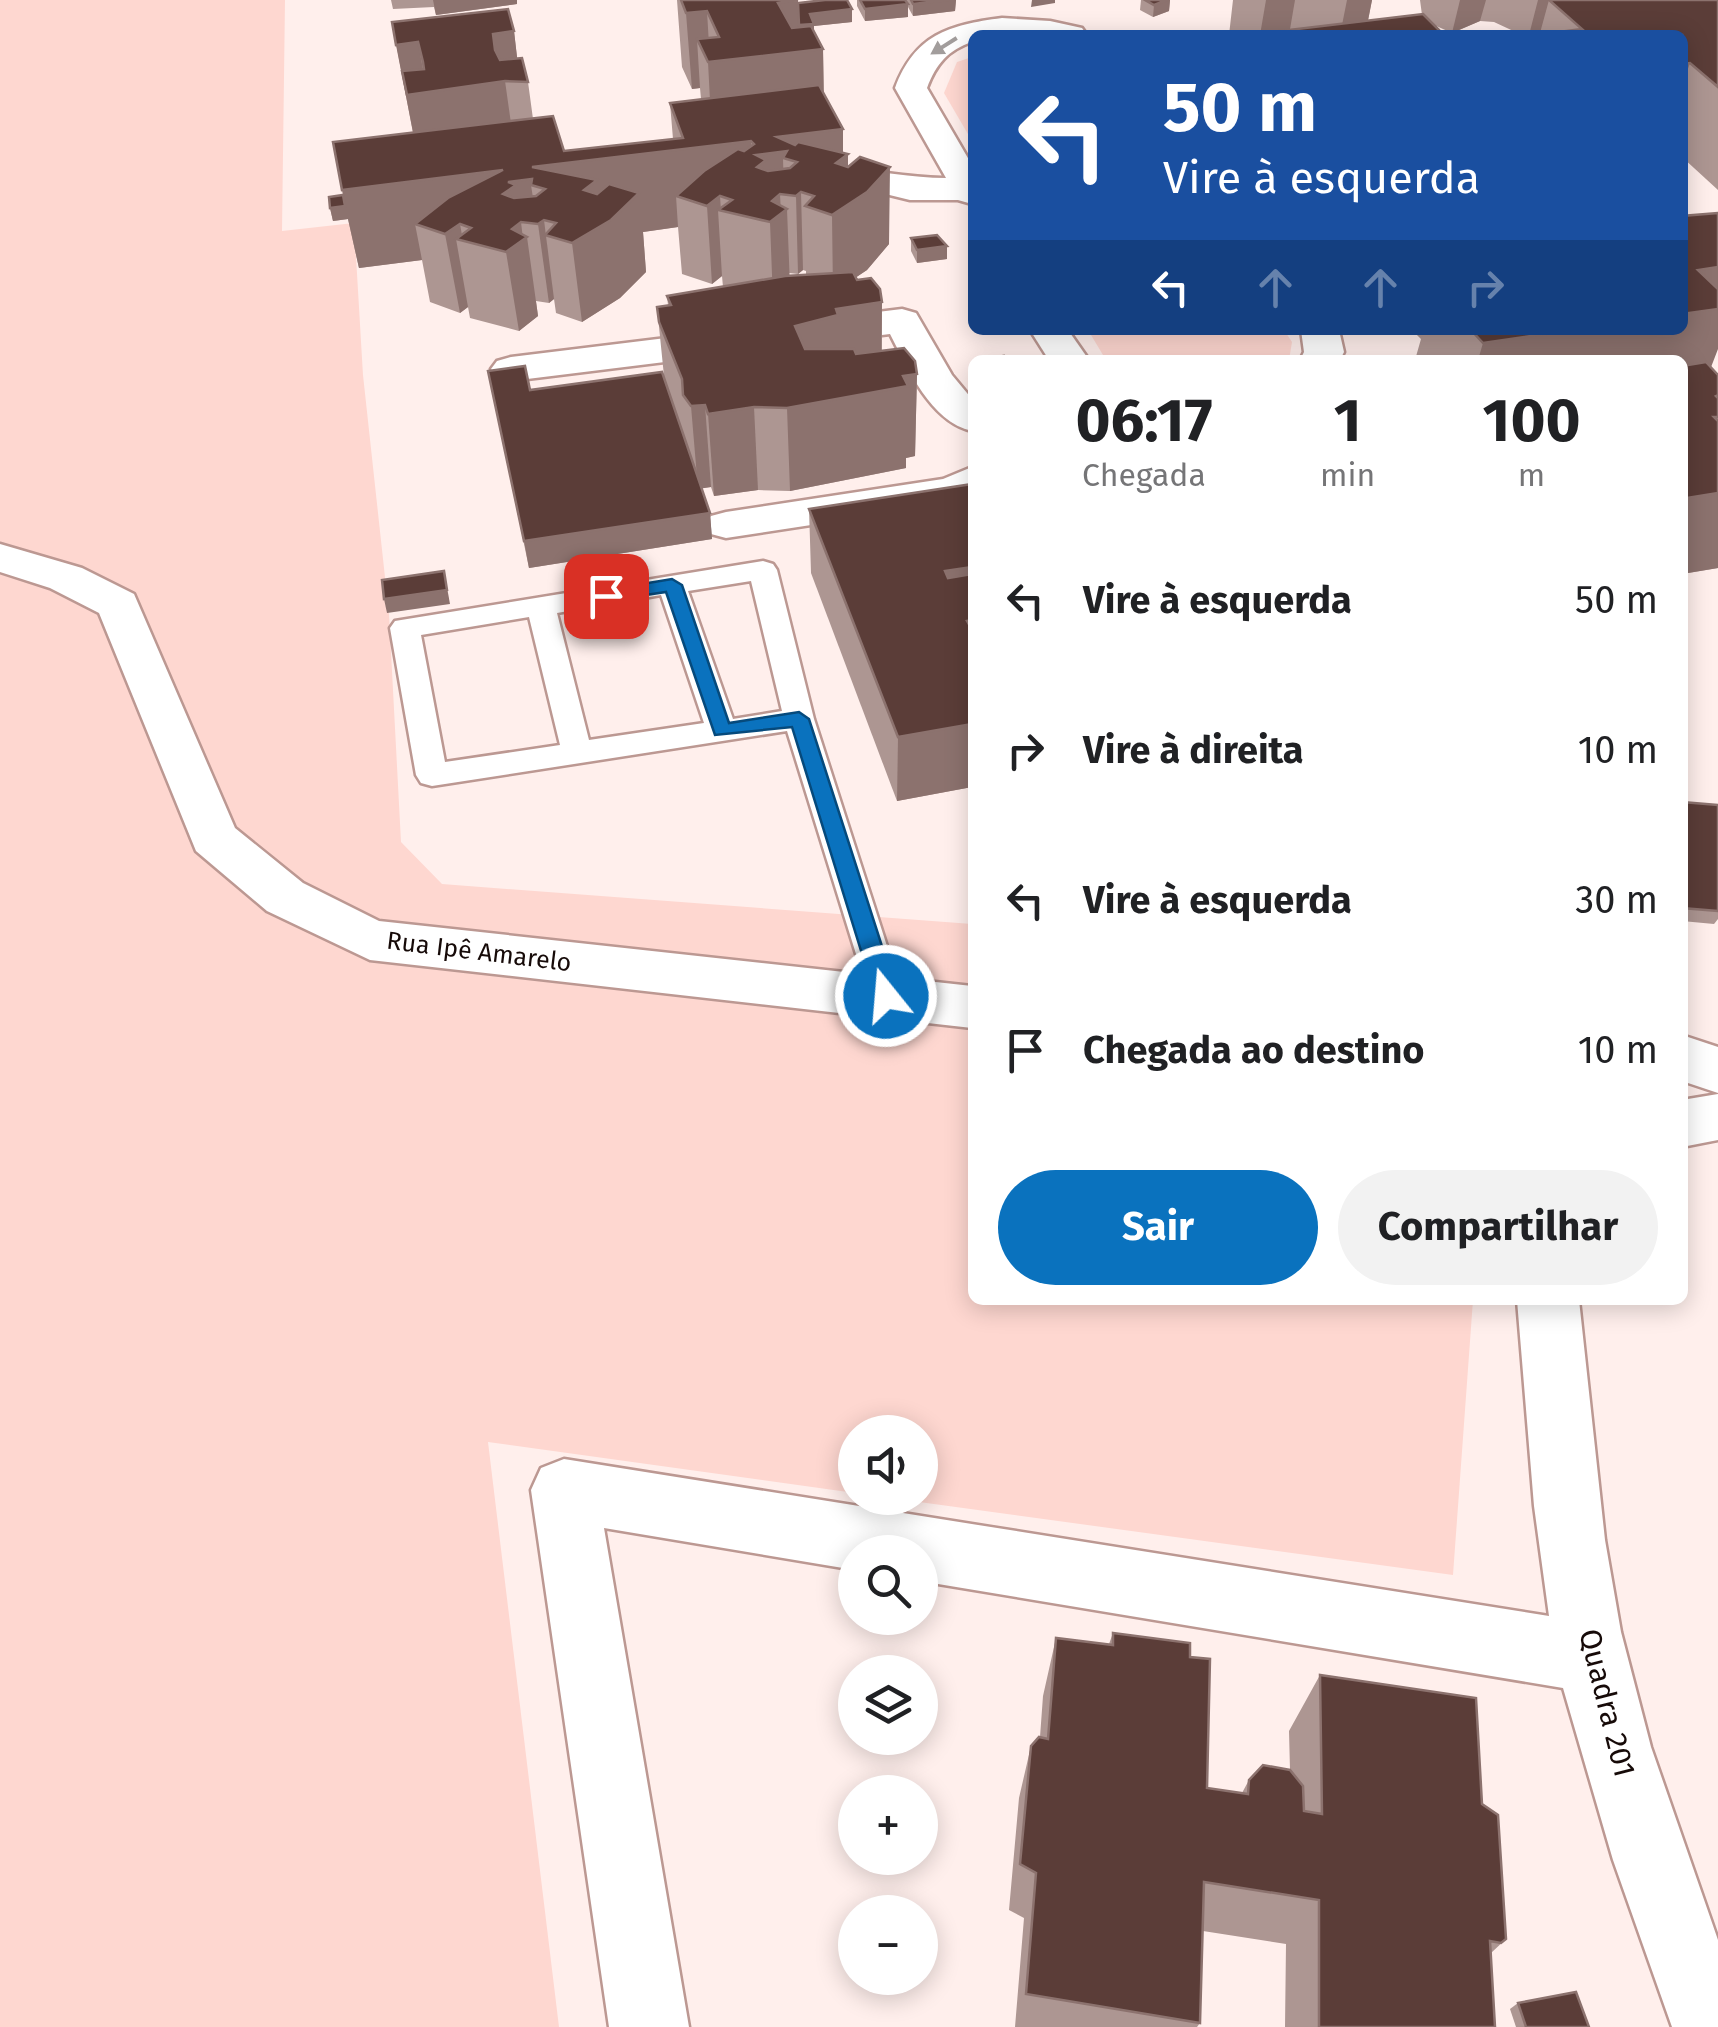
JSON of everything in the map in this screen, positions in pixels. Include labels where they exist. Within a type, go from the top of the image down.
[{"type":"street","points":[[1004,0],[1030,28]]},
{"type":"street","points":[[982,30],[1042,30]]},
{"type":"street","points":[[968,33],[946,42],[914,72],[911,88],[968,187]]},
{"type":"street","points":[[779,186],[865,179],[910,189],[968,192]]},
{"type":"street","points":[[511,368],[902,322],[931,374],[967,410]]},
{"type":"street","points":[[931,374],[968,369]]},
{"type":"street","points":[[726,525],[954,490],[968,482]]},
{"type":"street","name":"Rua Ipê Amarelo","points":[[0,558],[66,578],[118,604],[214,838],[285,897],[370,940],[968,1006]]},
{"type":"street","points":[[1688,1059],[1718,1070]]},
{"type":"street","points":[[1688,1123],[1718,1118]]},
{"type":"street","name":"Quadra 201","points":[[1572,1305],[1552,1333],[1576,1574],[1612,1734],[1653,1872],[1712,2027]]},
{"type":"street","points":[[650,2027],[564,1490],[1595,1658]]},
{"type":"lane","points":[[799,719],[432,775],[405,628],[762,570],[799,719],[886,996]]},
{"type":"lane","points":[[672,585],[722,730]]},
{"type":"lane","points":[[541,606],[577,753]]},
{"type":"shaded area","points":[[0,0],[285,0],[282,231],[354,223],[363,375],[389,614],[401,842],[442,884],[968,924],[968,1305],[1473,1305],[1453,1575],[938,1505],[938,1415],[838,1415],[838,1491],[488,1442],[559,2027],[0,2027]]},
{"type":"shaded area","points":[[968,58],[968,134],[944,93],[957,62]]},
{"type":"shaded area","points":[[1091,335],[1287,335],[1292,342],[1290,355],[1103,355]]},
{"type":"building","points":[[681,0],[798,0],[778,3],[792,28],[811,26],[823,49],[708,62],[697,39],[719,37],[707,11],[686,13]]},
{"type":"building","points":[[847,0],[852,9],[810,14],[814,24],[799,25],[798,3]]},
{"type":"building","points":[[860,0],[905,0],[908,4],[865,9]]},
{"type":"building","points":[[911,0],[949,0],[913,4]]},
{"type":"building","points":[[1549,0],[1718,0],[1718,87],[1688,63],[1688,30],[1574,30],[1582,29]]},
{"type":"building","points":[[508,9],[514,31],[493,34],[495,50],[500,60],[522,58],[528,82],[505,81],[407,95],[402,71],[424,69],[423,62],[418,42],[396,45],[392,22]]},
{"type":"building","points":[[1423,14],[1439,30],[1288,30]]},
{"type":"building","points":[[819,85],[843,129],[777,137],[795,145],[798,142],[848,154],[836,163],[848,167],[860,157],[890,167],[867,192],[832,215],[805,206],[814,196],[801,192],[796,196],[780,194],[772,201],[787,209],[770,222],[718,210],[732,200],[720,196],[707,206],[676,196],[704,171],[738,149],[744,151],[754,144],[751,141],[532,167],[597,180],[584,190],[597,194],[609,184],[639,193],[611,220],[572,243],[545,235],[556,223],[521,222],[512,229],[527,237],[506,252],[456,239],[471,228],[460,224],[445,234],[415,224],[448,198],[503,170],[342,190],[333,142],[553,116],[564,151],[683,138],[670,103]],"holes":[[[787,151],[783,158],[797,162],[790,168],[768,171],[757,167],[766,160],[756,155]],[[532,179],[531,185],[545,189],[536,196],[514,198],[503,194],[516,185],[508,182]]]},
{"type":"building","points":[[343,195],[345,206],[330,208],[329,197]]},
{"type":"building","points":[[1718,213],[1718,267],[1698,270],[1718,289],[1718,309],[1688,313],[1688,216]]},
{"type":"building","points":[[937,235],[947,246],[917,250],[911,238]]},
{"type":"building","points":[[853,272],[857,280],[871,278],[880,289],[882,302],[836,309],[838,315],[795,326],[805,349],[854,349],[856,354],[904,348],[915,361],[917,374],[903,376],[908,386],[787,408],[754,407],[708,414],[705,405],[691,406],[683,395],[682,379],[659,322],[657,307],[671,305],[667,296],[785,276]]},
{"type":"building","points":[[1476,335],[1538,335],[1483,343]]},
{"type":"building","points":[[1706,362],[1718,375],[1718,417],[1714,417],[1718,421],[1718,493],[1688,498],[1688,365]]},
{"type":"building","points":[[525,366],[530,390],[662,372],[710,513],[524,541],[488,371]]},
{"type":"building","points":[[968,485],[968,568],[945,571],[948,578],[968,575],[968,725],[898,737],[809,509]]},
{"type":"building","points":[[444,571],[447,590],[384,599],[382,580]]},
{"type":"building","points":[[1688,802],[1718,805],[1718,911],[1688,908]]},
{"type":"building","points":[[1113,1633],[1190,1643],[1190,1657],[1210,1659],[1207,1788],[1248,1794],[1249,1780],[1263,1765],[1290,1770],[1303,1786],[1304,1811],[1322,1814],[1320,1675],[1476,1698],[1482,1804],[1498,1815],[1506,1939],[1501,1943],[1490,1941],[1495,2027],[1319,2027],[1319,1900],[1204,1882],[1200,2023],[1026,1994],[1036,1873],[1020,1864],[1031,1746],[1039,1737],[1048,1739],[1056,1638],[1113,1645]]},
{"type":"building","points":[[1576,1992],[1589,2027],[1526,2027],[1518,2003]]},
{"type":"route","points":[[606,596],[672,585],[722,730],[799,719],[886,996]]}]
